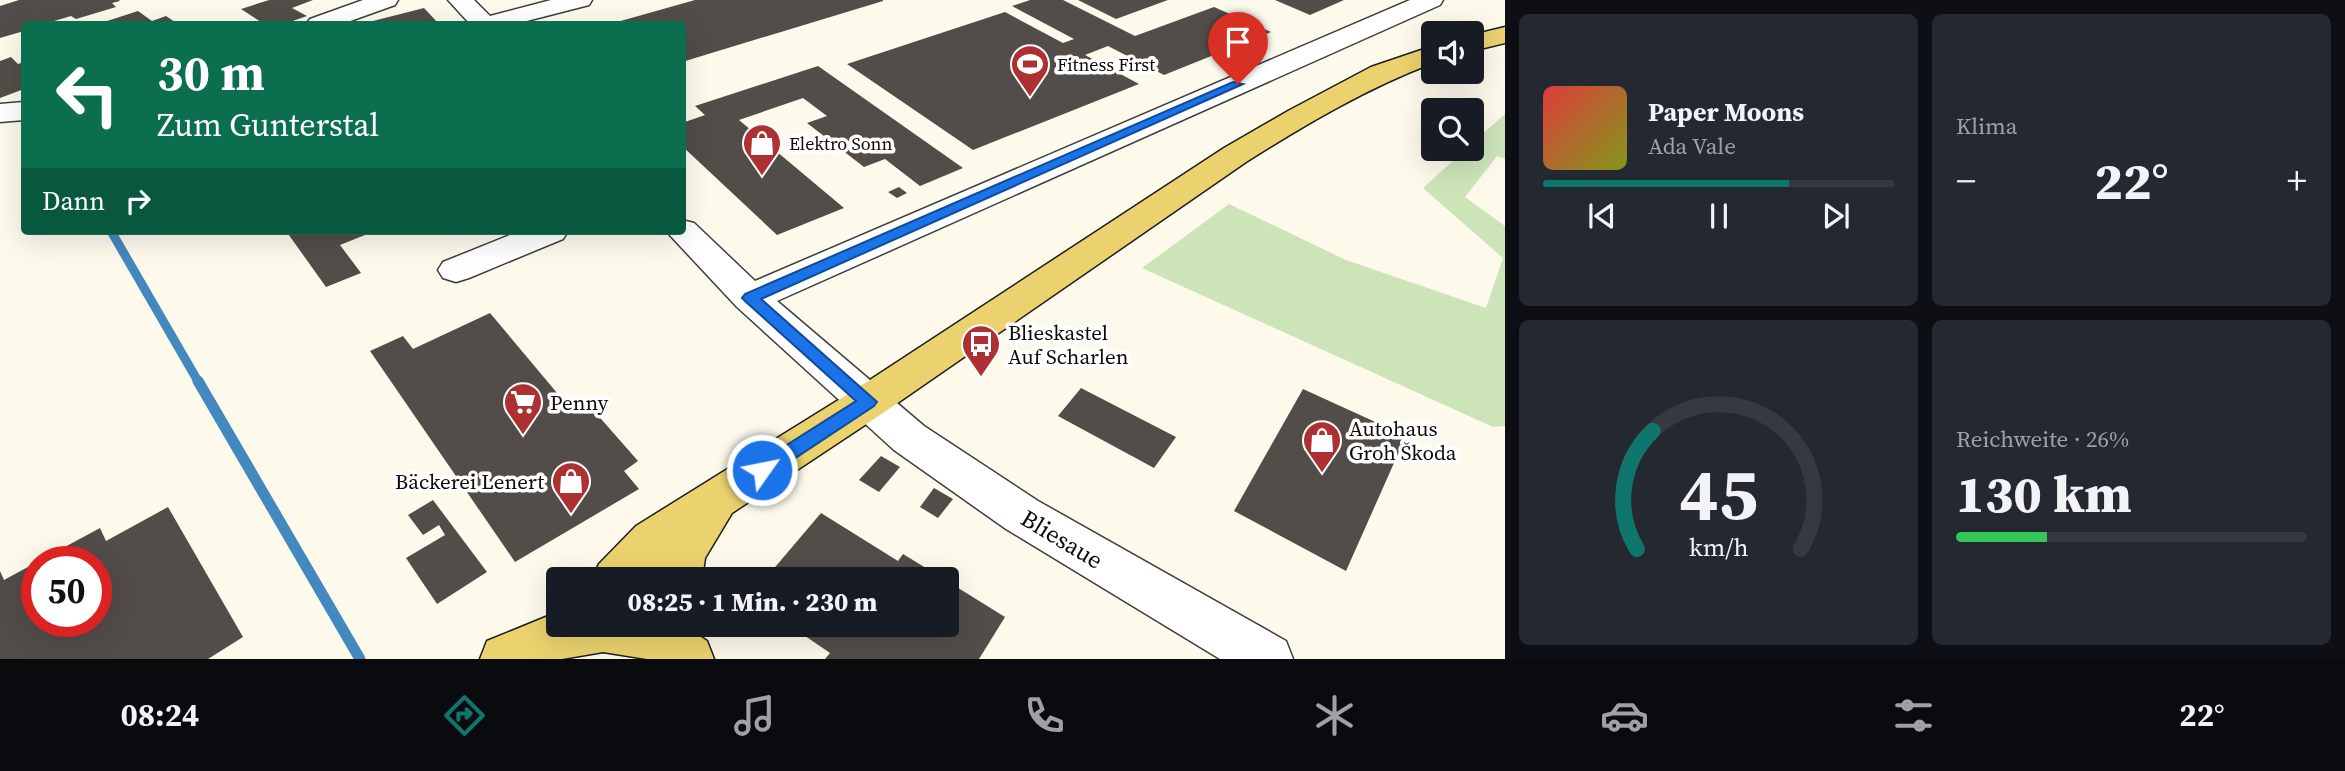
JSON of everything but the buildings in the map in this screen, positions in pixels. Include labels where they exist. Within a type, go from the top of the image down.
[{"type":"main road","points":[[1484,40],[1505,35]]},
{"type":"main road","points":[[627,567],[653,540],[868,402],[984,322],[1297,117],[1381,73],[1421,58]]},
{"type":"main road","points":[[679,567],[681,554],[719,498]]},
{"type":"main road","points":[[513,657],[550,637]]},
{"type":"main road","points":[[656,637],[688,659]]},
{"type":"main road","points":[[698,637],[709,659]]},
{"type":"street","points":[[327,21],[386,0]]},
{"type":"street","points":[[460,0],[483,21]]},
{"type":"street","points":[[498,21],[580,0]]},
{"type":"street","points":[[750,298],[1431,0]]},
{"type":"street","points":[[0,113],[21,111]]},
{"type":"street","name":"Bliesaue","points":[[686,234],[750,298],[909,438],[1021,515],[1267,659]]},
{"type":"street","points":[[456,270],[541,235]]},
{"type":"green space","points":[[1505,114],[1505,159],[1497,156],[1465,197],[1505,226],[1505,426],[1493,427],[1142,268],[1229,204],[1346,260],[1486,308],[1503,258],[1423,188],[1453,161],[1484,161],[1484,132]]},
{"type":"waterway","points":[[113,235],[199,383]]},
{"type":"waterway","points":[[198,381],[360,659]]},
{"type":"place","name":"Fitness First","points":[[1030,98]]},
{"type":"place","name":"Elektro Sonn","points":[[762,177]]},
{"type":"place","name":"Blieskastel Auf Scharlen","points":[[981,378]]},
{"type":"place","name":"Penny","points":[[523,436]]},
{"type":"place","name":"Autohaus Groh Škoda","points":[[1322,474]]},
{"type":"place","name":"Bäckerei Lenert","points":[[571,515]]},
{"type":"route","points":[[762,470],[868,402],[750,298],[1238,84]]}]
